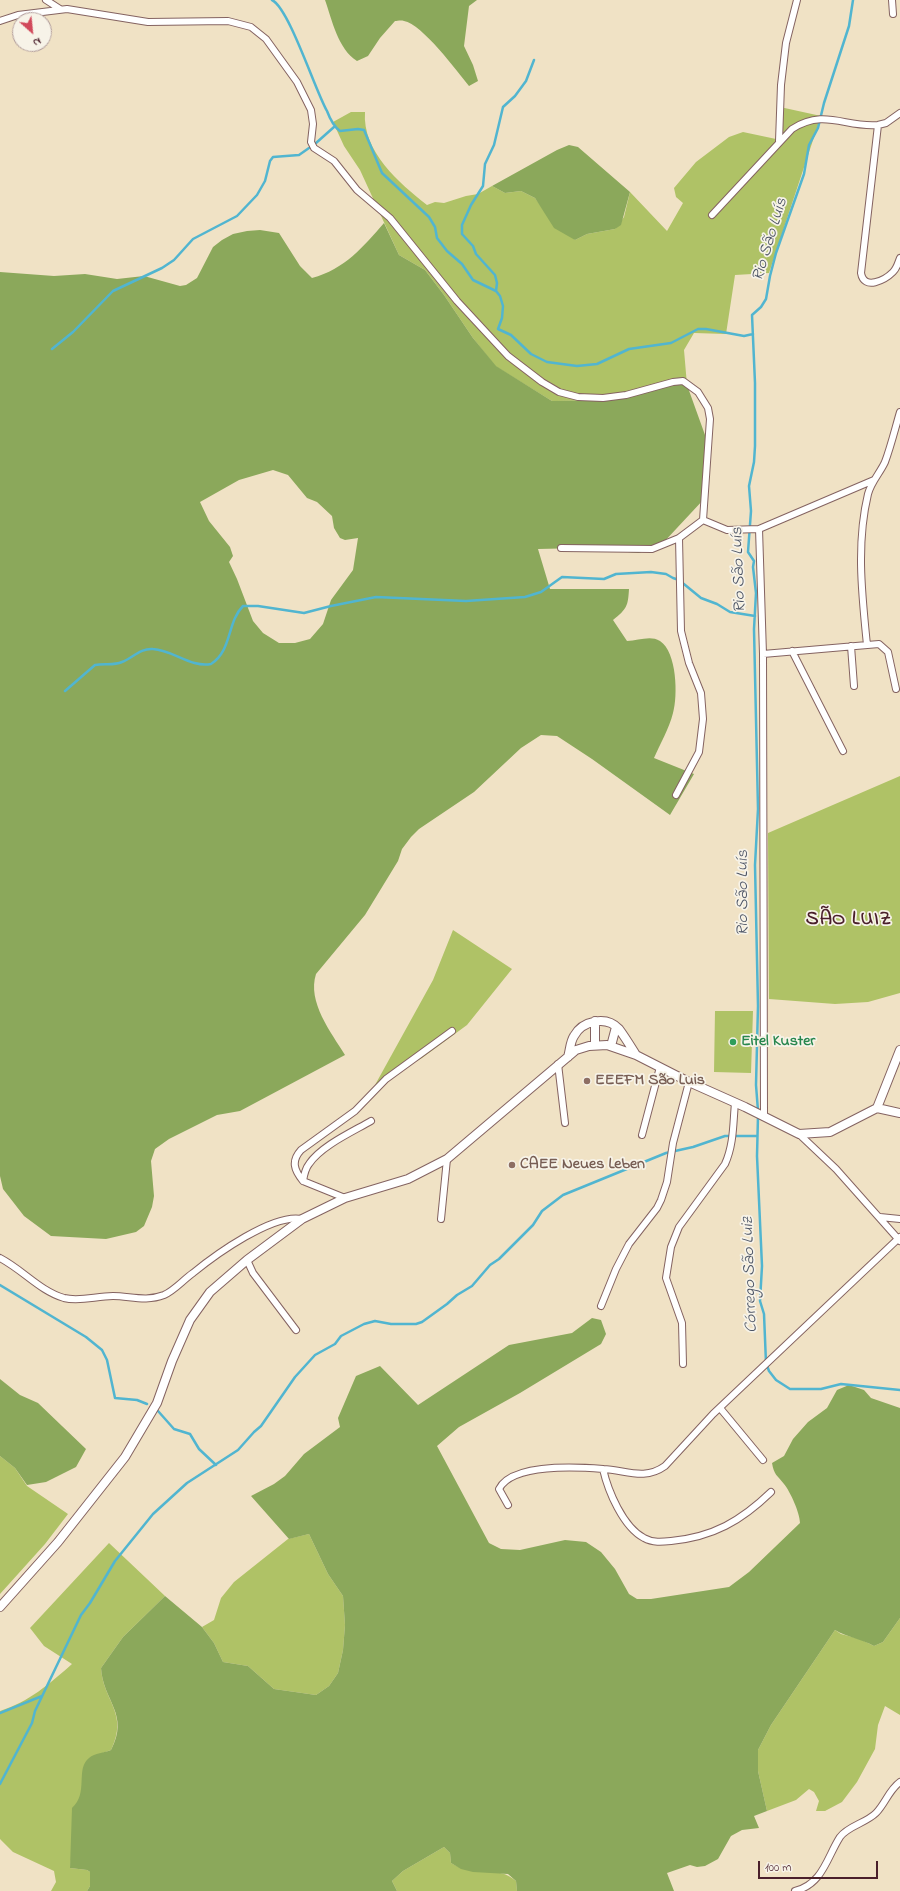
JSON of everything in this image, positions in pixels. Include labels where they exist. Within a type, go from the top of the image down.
[{"type":"street","points":[[46,0],[60,9]]},
{"type":"street","points":[[779,141],[781,85],[786,43],[797,0]]},
{"type":"street","points":[[892,0],[893,14]]},
{"type":"street","points":[[0,20],[18,15],[60,9],[87,11],[148,22],[228,21],[251,27],[266,39],[297,82],[311,110],[313,124],[311,142],[314,148],[334,161],[357,190],[390,218],[457,301],[508,356],[542,382],[559,392],[578,397],[603,398],[626,395],[673,382],[683,381],[698,392],[708,408],[710,419],[703,520],[679,538],[652,549],[561,548]]},
{"type":"street","points":[[712,215],[779,141],[792,129],[805,121],[830,119],[878,125],[886,123],[900,113]]},
{"type":"street","points":[[878,125],[861,273],[863,279],[867,282],[873,283],[886,278],[894,272],[900,258]]},
{"type":"street","points":[[867,645],[861,584],[860,555],[868,493],[884,462],[900,412]]},
{"type":"street","points":[[703,520],[727,530],[758,529],[874,480]]},
{"type":"street","points":[[758,529],[763,654],[763,1116]]},
{"type":"street","points":[[676,795],[699,752],[703,719],[701,693],[690,663],[681,631],[679,538]]},
{"type":"street","points":[[763,654],[879,644],[886,649],[896,689]]},
{"type":"street","points":[[851,646],[854,686]]},
{"type":"street","points":[[792,651],[843,751]]},
{"type":"street","points":[[568,1058],[574,1036],[589,1022],[603,1022],[616,1027],[636,1055]]},
{"type":"street","points":[[595,1022],[595,1045]]},
{"type":"street","points":[[611,1046],[616,1027]]},
{"type":"street","points":[[345,1198],[302,1181],[294,1162],[296,1156],[301,1150],[355,1111],[386,1080],[452,1031]]},
{"type":"street","points":[[0,1607],[58,1542],[114,1473],[157,1403],[172,1361],[190,1320],[210,1292],[247,1260],[302,1219],[345,1198],[408,1178],[447,1159],[576,1050],[595,1045],[611,1046],[636,1055],[798,1134],[836,1169],[900,1239],[774,1356],[657,1472],[642,1475],[603,1469],[544,1469],[514,1475],[502,1482],[499,1489],[508,1505]]},
{"type":"street","points":[[877,1108],[900,1050]]},
{"type":"street","points":[[558,1064],[565,1123]]},
{"type":"street","points":[[642,1135],[660,1067]]},
{"type":"street","points":[[601,1306],[616,1269],[629,1244],[657,1208],[661,1200],[667,1182],[673,1143],[689,1082]]},
{"type":"street","points":[[683,1364],[682,1323],[666,1278],[671,1247],[679,1227],[725,1164],[730,1154],[733,1140],[735,1103]]},
{"type":"street","points":[[798,1134],[830,1132],[877,1108],[900,1112]]},
{"type":"street","points":[[302,1181],[306,1168],[316,1156],[371,1121]]},
{"type":"street","points":[[441,1219],[447,1159]]},
{"type":"street","points":[[0,1258],[16,1266],[49,1292],[66,1298],[76,1300],[113,1296],[136,1299],[150,1298],[174,1289],[208,1262],[253,1233],[284,1219],[294,1217],[302,1219]]},
{"type":"street","points":[[880,1217],[900,1219]]},
{"type":"street","points":[[247,1260],[253,1273],[296,1330]]},
{"type":"street","points":[[720,1408],[763,1460]]},
{"type":"street","points":[[603,1469],[611,1496],[621,1513],[639,1535],[652,1542],[686,1540],[708,1535],[753,1510],[771,1492]]},
{"type":"street","points":[[795,1891],[809,1885],[817,1878],[827,1865],[841,1836],[876,1812],[900,1782]]},
{"type":"green space","points":[[325,0],[477,0],[469,6],[464,46],[473,65],[478,81],[469,86],[448,60],[420,30],[403,21],[395,21],[380,38],[368,56],[357,61],[350,56],[340,42]]},
{"type":"green space","points":[[780,107],[821,116],[769,273],[735,275],[726,334],[694,333],[684,350],[687,385],[632,395],[617,400],[552,401],[495,366],[473,338],[425,270],[399,255],[360,170],[344,146],[333,122],[351,112],[365,112],[369,140],[384,165],[405,187],[427,205],[435,202],[444,203],[478,194],[492,186],[505,193],[521,191],[535,198],[544,210],[575,240],[587,234],[615,229],[624,217],[630,192],[667,231],[683,203],[676,197],[674,188],[696,162],[729,137],[743,132],[776,139]]},
{"type":"green space","points":[[569,145],[578,147],[630,192],[621,225],[615,229],[587,234],[575,240],[554,228],[535,198],[521,191],[505,193],[492,186],[557,150]]},
{"type":"green space","points":[[384,223],[399,255],[425,270],[473,338],[496,366],[552,401],[617,400],[667,380],[680,380],[687,385],[705,435],[708,474],[704,499],[663,543],[639,553],[581,548],[538,549],[550,589],[629,589],[626,607],[613,620],[627,641],[652,638],[660,641],[670,654],[675,675],[675,705],[673,713],[667,731],[654,758],[694,774],[670,815],[592,759],[557,736],[541,735],[521,748],[474,792],[419,829],[411,837],[402,849],[398,861],[365,915],[316,974],[314,985],[318,1006],[327,1027],[345,1055],[240,1111],[217,1115],[169,1139],[155,1149],[151,1161],[154,1196],[152,1207],[144,1226],[136,1232],[106,1239],[51,1236],[24,1216],[3,1189],[0,1176],[0,272],[54,276],[85,274],[117,279],[144,276],[180,286],[186,285],[197,278],[213,247],[222,240],[233,234],[260,230],[279,233],[300,266],[312,278],[324,274],[344,263],[361,249]],"holes":[[[273,470],[288,475],[307,498],[317,502],[332,516],[334,528],[340,538],[345,540],[358,538],[353,570],[331,600],[323,624],[310,639],[295,643],[279,643],[263,633],[253,621],[229,562],[233,556],[230,547],[209,521],[200,502],[239,480]]]},
{"type":"green space","points":[[900,776],[900,993],[868,1002],[835,1004],[769,999],[768,833]]},
{"type":"green space","points":[[453,930],[512,969],[467,1025],[422,1058],[375,1085],[433,980]]},
{"type":"green space","name":"Eitel Kuster","points":[[715,1011],[753,1011],[751,1073],[714,1072]]},
{"type":"green space","points":[[592,1318],[601,1320],[606,1334],[601,1344],[520,1393],[459,1427],[437,1446],[489,1543],[501,1549],[520,1550],[565,1540],[586,1542],[601,1552],[615,1569],[629,1594],[637,1599],[651,1599],[729,1587],[749,1572],[800,1523],[797,1508],[792,1497],[775,1473],[772,1463],[784,1456],[793,1439],[808,1422],[827,1408],[837,1390],[849,1385],[864,1390],[871,1398],[900,1408],[900,1618],[883,1642],[874,1646],[835,1630],[771,1725],[758,1750],[758,1771],[767,1811],[754,1816],[759,1828],[742,1830],[731,1836],[718,1859],[705,1866],[697,1867],[690,1865],[667,1873],[674,1891],[517,1891],[516,1881],[508,1874],[473,1872],[461,1869],[451,1863],[450,1853],[444,1847],[403,1871],[392,1881],[397,1891],[87,1891],[90,1886],[90,1872],[87,1870],[70,1868],[72,1808],[80,1795],[83,1768],[85,1763],[94,1755],[111,1750],[116,1737],[118,1727],[117,1717],[106,1690],[101,1668],[123,1637],[165,1596],[202,1627],[214,1643],[223,1662],[248,1666],[274,1689],[316,1695],[329,1686],[338,1673],[343,1650],[345,1625],[343,1596],[328,1574],[309,1534],[289,1539],[251,1496],[274,1484],[285,1476],[304,1454],[340,1427],[338,1418],[356,1376],[380,1366],[418,1405],[509,1345],[572,1333]]},
{"type":"green space","points":[[0,1379],[20,1395],[38,1403],[86,1449],[76,1467],[46,1482],[27,1485],[15,1468],[0,1456]]},
{"type":"green space","points":[[0,1456],[15,1468],[27,1486],[68,1514],[45,1544],[0,1594]]},
{"type":"green space","points":[[309,1534],[328,1574],[343,1596],[345,1625],[343,1650],[338,1673],[329,1686],[316,1695],[274,1689],[248,1666],[223,1662],[214,1643],[202,1627],[214,1620],[221,1598],[234,1582],[288,1539]]},
{"type":"green space","points":[[109,1543],[165,1596],[123,1637],[101,1668],[106,1690],[116,1716],[116,1737],[111,1750],[97,1755],[78,1803],[70,1868],[87,1870],[90,1872],[90,1886],[87,1891],[51,1891],[56,1882],[54,1871],[13,1852],[0,1839],[0,1711],[30,1697],[72,1664],[44,1646],[30,1628]]},
{"type":"green space","points":[[900,1618],[900,1715],[885,1706],[878,1725],[875,1749],[857,1782],[842,1802],[825,1811],[816,1811],[819,1801],[814,1792],[809,1789],[796,1800],[767,1811],[758,1771],[758,1750],[771,1725],[835,1630],[841,1634],[860,1639],[874,1646],[883,1642]]},
{"type":"green space","points":[[444,1847],[450,1853],[451,1863],[469,1870],[501,1873],[509,1876],[516,1881],[517,1891],[397,1891],[392,1881],[403,1871]]},
{"type":"waterway","points":[[272,0],[279,6],[294,33],[322,101],[334,125],[340,131],[358,129],[364,130],[382,173],[429,217],[435,227],[437,238],[447,251],[462,264],[473,280],[496,291],[500,296],[503,306],[502,318],[498,329],[511,335],[531,354],[547,362],[577,366],[597,364],[629,349],[671,343],[698,329],[706,329],[744,336],[753,334]]},
{"type":"waterway","name":"Rio São Luís","points":[[758,1111],[756,1085],[758,1006],[755,865],[758,809],[754,629],[756,593],[753,567],[754,561],[748,552],[751,511],[749,486],[754,462],[755,446],[755,383],[752,315],[761,307],[766,299],[776,253],[804,174],[809,145],[818,128],[824,103],[849,26],[853,0]]},
{"type":"waterway","points":[[496,291],[497,283],[495,275],[476,254],[473,246],[462,234],[462,225],[471,205],[483,186],[485,164],[494,145],[503,107],[515,96],[526,81],[534,60]]},
{"type":"waterway","points":[[316,143],[334,127]]},
{"type":"waterway","points":[[52,349],[73,332],[113,291],[162,268],[174,260],[193,239],[237,216],[257,195],[265,181],[270,161],[273,157],[299,155],[309,148]]},
{"type":"waterway","points":[[65,691],[95,665],[119,663],[148,649],[168,652],[189,661],[204,665],[211,664],[223,652],[234,620],[243,606],[258,606],[304,613],[376,597],[466,601],[525,597],[541,592],[562,577],[604,579],[616,574],[651,572],[666,574],[679,580],[701,598],[717,604],[730,612],[755,616]]},
{"type":"waterway","name":"Córrego São Luiz","points":[[758,1116],[757,1156],[762,1266],[760,1301],[764,1314],[766,1363],[769,1371],[776,1380],[790,1389],[821,1389],[841,1384],[900,1390]]},
{"type":"waterway","points":[[0,1784],[32,1723],[35,1711],[81,1615],[90,1603],[115,1561],[153,1514],[187,1483],[238,1450],[261,1426],[295,1377],[315,1355],[335,1344],[341,1336],[364,1324],[375,1321],[391,1324],[416,1324],[422,1322],[457,1295],[472,1286],[490,1265],[499,1259],[533,1225],[542,1211],[563,1195],[666,1153],[693,1147],[725,1136],[757,1136]]},
{"type":"waterway","points":[[0,1285],[86,1337],[102,1350],[107,1360],[115,1398],[137,1400],[147,1404]]},
{"type":"waterway","points":[[158,1411],[174,1429],[190,1434],[199,1449],[216,1465]]},
{"type":"waterway","points":[[0,1713],[42,1696]]},
{"type":"place","name":"Eitel Kuster","points":[[733,1042]]},
{"type":"place","name":"EEEFM São Luis","points":[[587,1081]]},
{"type":"place","name":"CAEE Neues Leben","points":[[512,1165]]},
{"type":"district","name":"SÃO LUIZ","points":[[849,921]]}]
